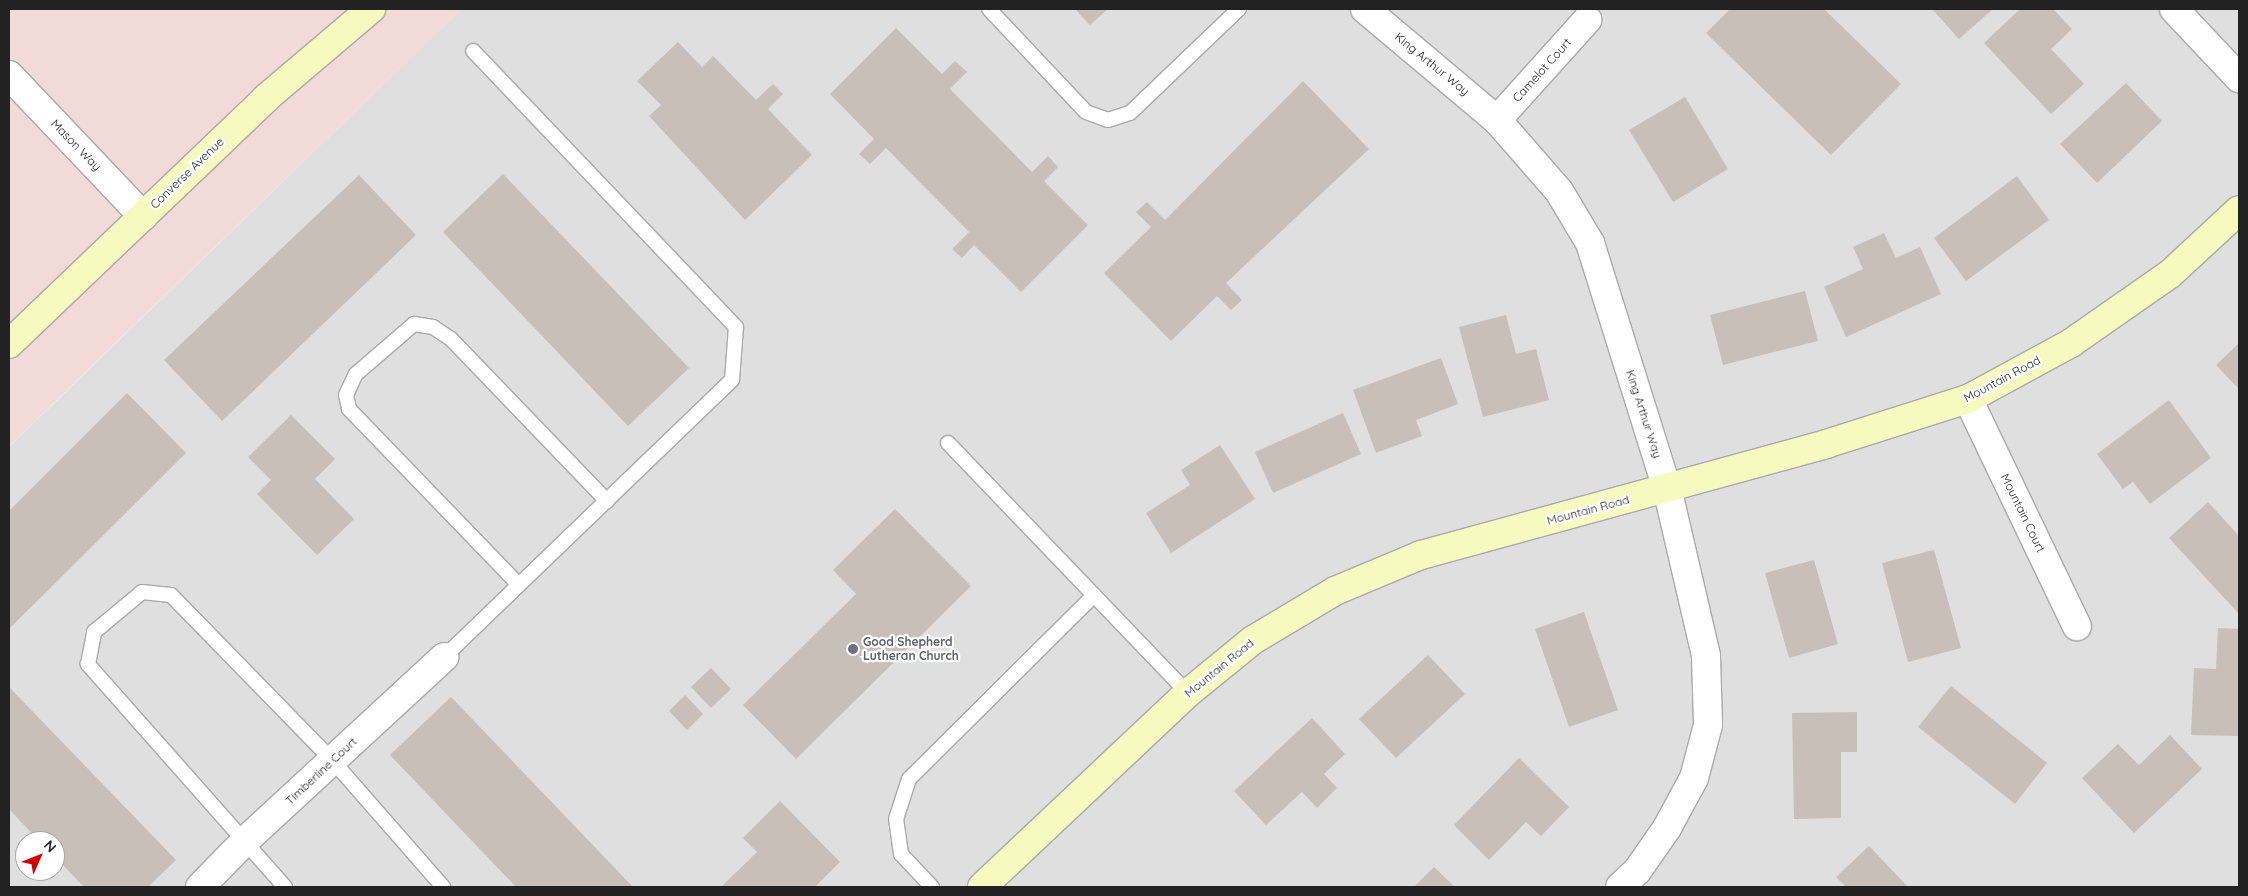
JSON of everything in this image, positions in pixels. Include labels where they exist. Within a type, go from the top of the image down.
[{"type":"street","name":"Converse Avenue","points":[[9,344],[266,98],[371,9]]},
{"type":"street","name":"King Arthur Way","points":[[1365,9],[1498,120],[1559,191],[1590,243],[1667,488],[1706,656],[1708,725],[1694,778],[1636,882]]},
{"type":"street","points":[[2174,9],[2239,78]]},
{"type":"street","name":"Camelot Court","points":[[1498,120],[1587,20]]},
{"type":"street","name":"Mason Way","points":[[9,75],[142,216]]},
{"type":"street","name":"Mountain Road","points":[[982,887],[1188,693],[1252,640],[1336,591],[1421,555],[1667,488],[1968,399],[2071,343],[2147,290],[2239,210]]},
{"type":"street","name":"Mountain Court","points":[[1968,399],[2077,626]]},
{"type":"street","name":"Timberline Court","points":[[200,887],[246,840],[444,657]]},
{"type":"lane","points":[[989,9],[1086,112],[1108,120],[1130,113],[1239,9]]},
{"type":"lane","points":[[444,657],[732,380],[736,327],[472,51]]},
{"type":"lane","points":[[519,585],[348,409],[346,395],[356,374],[414,324],[433,327],[451,339],[606,501]]},
{"type":"lane","points":[[948,443],[1188,693]]},
{"type":"lane","points":[[285,887],[246,840],[88,664],[94,632],[142,592],[171,595],[332,760],[443,887]]},
{"type":"lane","points":[[932,887],[901,854],[896,819],[909,779],[1094,595]]},
{"type":"shaded area","points":[[9,9],[461,9],[9,446]]},
{"type":"shaded area","points":[[461,9],[2239,9],[2239,887],[9,887],[9,447]]},
{"type":"building","points":[[1075,9],[1108,9],[1090,25]]},
{"type":"building","points":[[1730,9],[1824,9],[1901,84],[1831,155],[1706,33]]},
{"type":"building","points":[[1932,9],[1993,9],[1959,39]]},
{"type":"building","points":[[2020,9],[2053,9],[2072,29],[2051,49],[2084,84],[2051,114],[1984,43]]},
{"type":"building","points":[[896,28],[942,74],[955,61],[967,72],[950,89],[1032,172],[1048,156],[1058,167],[1044,181],[1088,225],[1021,292],[974,245],[962,258],[952,249],[969,232],[886,148],[870,164],[859,154],[874,139],[830,94]]},
{"type":"building","points":[[678,42],[702,67],[713,56],[756,100],[773,84],[783,94],[768,109],[812,155],[745,220],[649,116],[661,105],[637,81]]},
{"type":"building","points":[[1303,81],[1369,149],[1226,283],[1242,300],[1231,310],[1217,296],[1171,341],[1104,273],[1151,227],[1136,212],[1147,202],[1165,220]]},
{"type":"building","points":[[2126,83],[2162,121],[2097,183],[2060,144]]},
{"type":"building","points":[[1685,97],[1728,169],[1673,202],[1629,130]]},
{"type":"building","points":[[503,174],[689,368],[628,426],[443,232]]},
{"type":"building","points":[[359,175],[416,235],[222,421],[164,360]]},
{"type":"building","points":[[2017,176],[2049,220],[1966,281],[1934,238]]},
{"type":"building","points":[[1884,233],[1896,258],[1920,247],[1941,294],[1846,337],[1824,287],[1863,269],[1853,247]]},
{"type":"building","points":[[1805,291],[1818,341],[1723,365],[1710,315]]},
{"type":"building","points":[[1506,315],[1516,354],[1536,349],[1549,400],[1483,417],[1459,327]]},
{"type":"building","points":[[2239,343],[2239,389],[2216,365]]},
{"type":"building","points":[[1441,358],[1458,404],[1416,420],[1422,436],[1376,453],[1353,390]]},
{"type":"building","points":[[127,393],[186,453],[9,629],[9,511]]},
{"type":"building","points":[[2169,400],[2211,458],[2150,504],[2133,482],[2123,489],[2097,454]]},
{"type":"building","points":[[1343,413],[1361,454],[1273,493],[1255,452]]},
{"type":"building","points":[[291,415],[335,459],[315,479],[354,519],[317,555],[257,494],[271,480],[248,457]]},
{"type":"building","points":[[1220,445],[1255,499],[1171,553],[1146,513],[1190,485],[1181,470]]},
{"type":"building","points":[[2208,502],[2239,536],[2239,614],[2169,538]]},
{"type":"building","name":"Good Shepherd Lutheran Church","points":[[895,509],[971,586],[796,759],[743,705],[856,594],[833,570]]},
{"type":"building","points":[[1934,550],[1961,648],[1908,662],[1882,563]]},
{"type":"building","points":[[1814,560],[1838,644],[1789,658],[1765,573]]},
{"type":"building","points":[[1584,612],[1618,710],[1569,727],[1535,629]]},
{"type":"building","points":[[2218,628],[2239,629],[2239,736],[2191,735],[2194,668],[2216,669]]},
{"type":"building","points":[[1428,655],[1465,694],[1396,758],[1359,719]]},
{"type":"building","points":[[711,668],[731,689],[711,708],[691,687]]},
{"type":"building","points":[[1951,686],[2047,763],[2015,804],[1918,727]]},
{"type":"building","points":[[9,687],[176,860],[148,887],[84,887],[65,867],[65,831],[30,831],[9,809]]},
{"type":"building","points":[[685,695],[703,714],[687,730],[669,711]]},
{"type":"building","points":[[451,697],[633,887],[516,887],[390,755]]},
{"type":"building","points":[[1857,712],[1857,752],[1841,752],[1841,818],[1794,819],[1792,713]]},
{"type":"building","points":[[1312,718],[1345,754],[1324,774],[1337,788],[1317,808],[1302,792],[1266,825],[1234,791]]},
{"type":"building","points":[[2170,735],[2202,769],[2134,833],[2082,778],[2118,744],[2139,765]]},
{"type":"building","points":[[1519,758],[1569,807],[1541,836],[1526,822],[1489,860],[1454,825]]},
{"type":"building","points":[[780,801],[840,862],[815,887],[721,887],[757,852],[743,838]]},
{"type":"building","points":[[1869,846],[1908,887],[1846,887],[1836,877]]},
{"type":"building","points":[[1434,867],[1455,887],[1414,887]]},
{"type":"place","name":"Good Shepherd Lutheran Church","points":[[853,649]]}]
